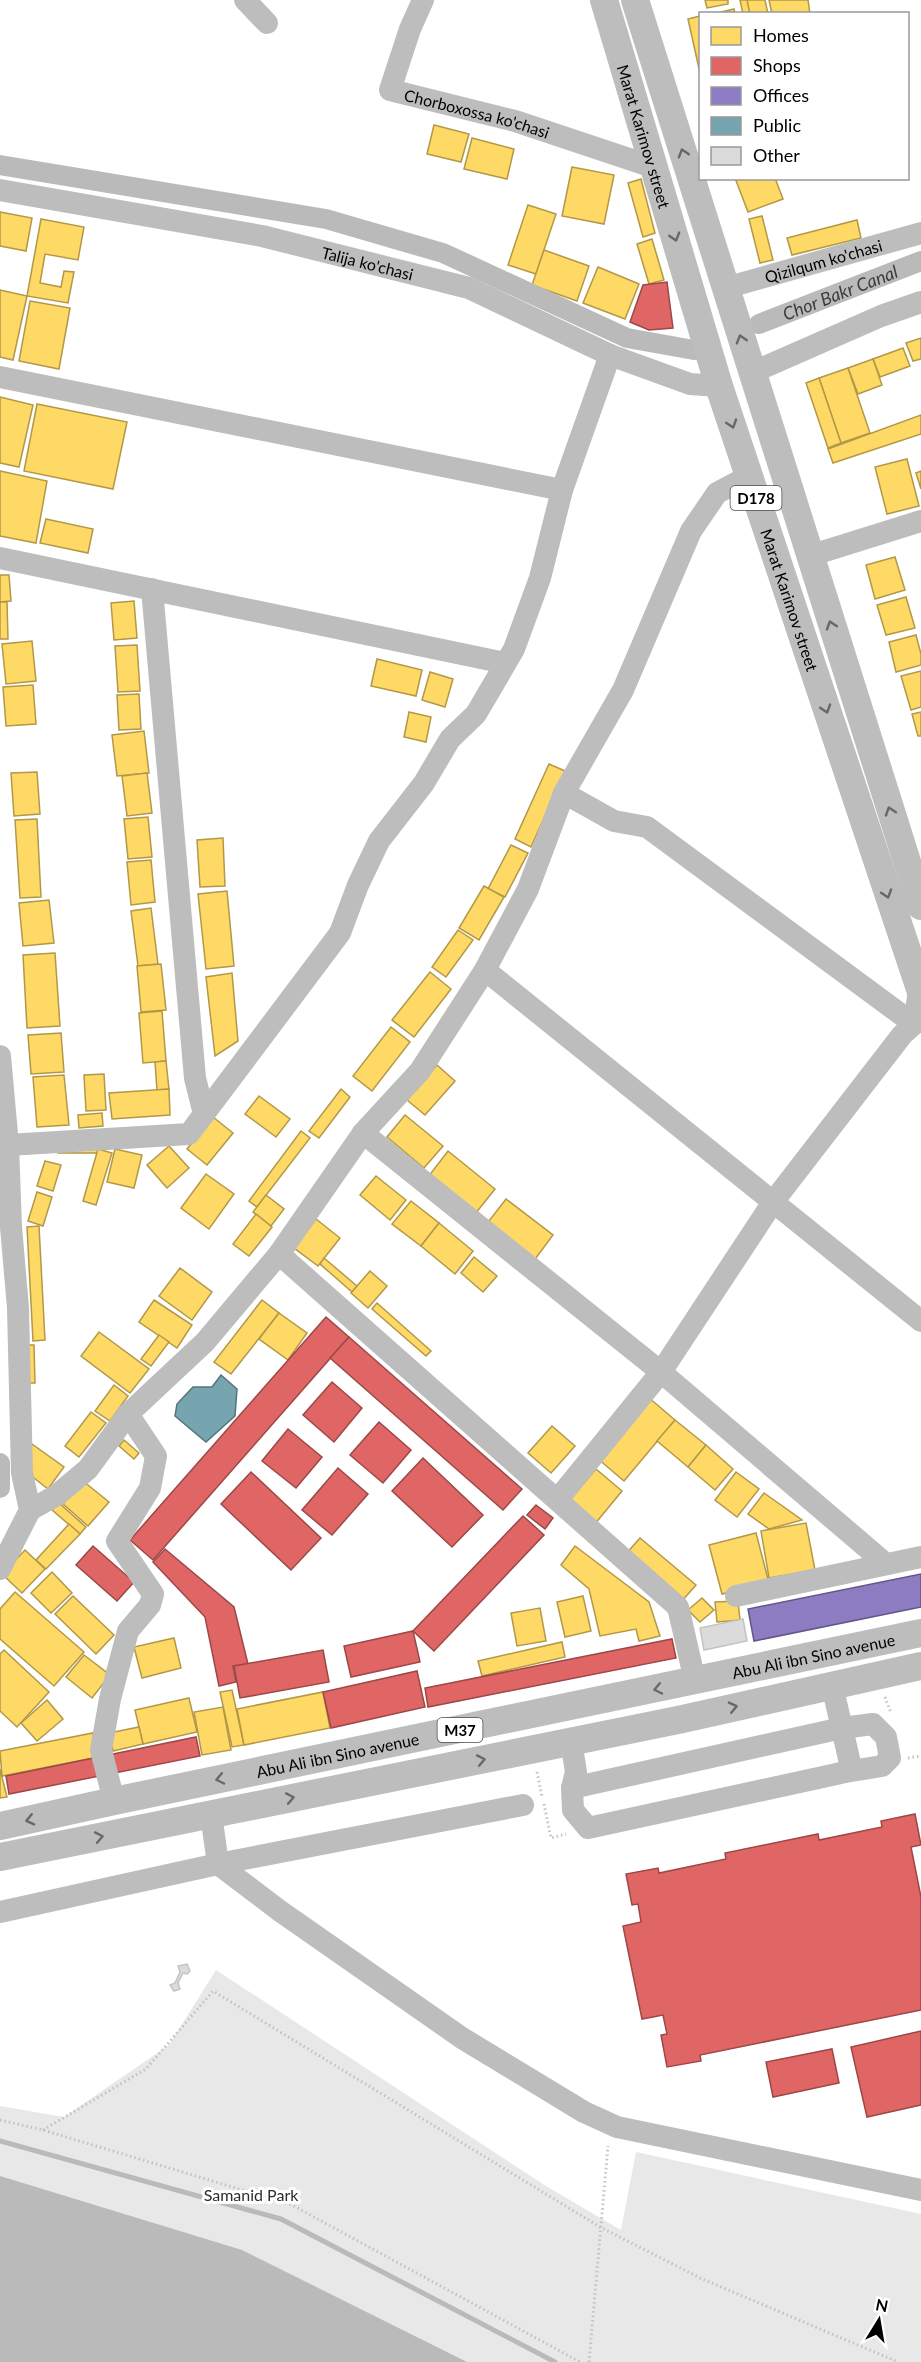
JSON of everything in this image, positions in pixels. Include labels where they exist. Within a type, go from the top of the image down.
[{"type":"main road","name":"Marat Karimov street","points":[[604,0],[719,386],[920,991]]},
{"type":"main road","name":"Marat Karimov street","points":[[635,0],[921,906]]},
{"type":"main road","name":"Abu Ali ibn Sino avenue","points":[[0,1826],[921,1633]]},
{"type":"main road","name":"Abu Ali ibn Sino avenue","points":[[0,1857],[571,1741],[921,1666]]},
{"type":"street","points":[[245,0],[267,23]]},
{"type":"street","name":"Chorboxossa ko'chasi","points":[[423,0],[410,29],[390,90],[515,121],[654,167]]},
{"type":"street","name":"Talija ko'chasi","points":[[0,190],[262,236],[469,288],[610,355],[690,384],[719,386]]},
{"type":"street","name":"Qizilqum ko'chasi","points":[[725,288],[921,233]]},
{"type":"street","points":[[751,373],[881,316],[921,302]]},
{"type":"street","points":[[8,1145],[189,1134],[340,933],[358,885],[379,841],[424,783],[450,739],[476,714],[514,649],[540,578],[562,490],[610,355]]},
{"type":"street","points":[[0,377],[562,490]]},
{"type":"street","points":[[0,1569],[30,1510],[57,1495],[88,1469],[128,1414],[205,1342],[279,1254],[363,1133],[420,1071],[485,970],[528,889],[564,793],[623,690],[691,531],[717,493],[749,476]]},
{"type":"street","points":[[809,556],[921,521]]},
{"type":"street","points":[[0,558],[505,663]]},
{"type":"street","points":[[152,590],[195,1078],[204,1114]]},
{"type":"street","points":[[564,793],[614,820],[647,827],[914,1024]]},
{"type":"street","points":[[485,970],[921,1321]]},
{"type":"street","points":[[558,1499],[661,1372],[773,1202],[902,1035],[914,1024],[920,991]]},
{"type":"street","points":[[0,1056],[18,1308],[22,1473],[30,1510]]},
{"type":"street","points":[[363,1133],[661,1372],[886,1563]]},
{"type":"street","points":[[279,1254],[678,1607],[695,1681]]},
{"type":"street","points":[[114,1801],[101,1750],[110,1699],[128,1631],[150,1605],[153,1594],[117,1540],[150,1488],[156,1456],[128,1414]]},
{"type":"street","points":[[736,1596],[921,1557]]},
{"type":"street","points":[[832,1685],[850,1763],[845,1772]]},
{"type":"street","points":[[571,1741],[576,1772],[572,1788],[573,1810],[588,1828],[882,1766],[890,1758],[886,1737],[873,1724],[842,1728],[572,1788]]},
{"type":"street","points":[[0,1912],[218,1864],[523,1805]]},
{"type":"street","points":[[212,1814],[218,1864],[280,1911],[462,2038],[584,2112],[617,2127],[921,2190]]},
{"type":"path","points":[[532,1749],[551,1838],[588,1828]]},
{"type":"path","points":[[43,2130],[146,2069],[213,1991],[600,2227],[700,2278],[898,2362]]},
{"type":"path","points":[[0,2120],[43,2130],[292,2205],[580,2362]]},
{"type":"path","points":[[588,2362],[610,2123]]},
{"type":"green space","name":"Samanid Park","points":[[216,1970],[546,2186],[621,2230],[636,2152],[921,2214],[921,2362],[0,2362],[0,2106],[64,2117],[169,2045]]},
{"type":"shaded area","points":[[0,2176],[242,2250],[467,2362],[0,2362]]},
{"type":"building: Homes","points":[[705,0],[728,0],[728,4],[707,8]]},
{"type":"building: Homes","points":[[740,0],[748,0],[751,12],[743,12]]},
{"type":"building: Homes","points":[[747,0],[765,0],[768,12],[750,12]]},
{"type":"building: Homes","points":[[769,0],[808,0],[810,12],[772,12]]},
{"type":"building: Homes","points":[[699,16],[699,68],[688,19]]},
{"type":"building: Homes","points":[[434,125],[469,134],[461,162],[427,154]]},
{"type":"building: Homes","points":[[472,138],[514,149],[507,179],[464,169]]},
{"type":"building: Homes","points":[[572,167],[614,175],[604,224],[562,216]]},
{"type":"building: Homes","points":[[641,179],[655,233],[643,237],[628,183]]},
{"type":"building: Homes","points":[[736,180],[776,180],[783,199],[748,212]]},
{"type":"building: Homes","points":[[528,205],[556,214],[536,274],[508,265]]},
{"type":"building: Homes","points":[[0,212],[32,218],[26,251],[0,246]]},
{"type":"building: Homes","points":[[762,216],[773,260],[760,263],[749,219]]},
{"type":"building: Homes","points":[[41,219],[84,227],[78,260],[45,254],[40,283],[61,287],[64,271],[74,272],[68,303],[27,296]]},
{"type":"building: Homes","points":[[857,220],[861,238],[792,255],[787,238]]},
{"type":"building: Homes","points":[[652,239],[664,280],[649,284],[637,244]]},
{"type":"building: Homes","points":[[544,250],[589,266],[577,301],[532,285]]},
{"type":"building: Homes","points":[[598,267],[639,284],[625,319],[583,303]]},
{"type":"building: Homes","points":[[0,290],[27,296],[13,360],[0,357]]},
{"type":"building: Homes","points":[[30,301],[70,308],[59,369],[19,361]]},
{"type":"building: Homes","points":[[921,338],[921,359],[913,361],[906,343]]},
{"type":"building: Homes","points":[[903,348],[910,366],[880,377],[873,359]]},
{"type":"building: Homes","points":[[873,359],[882,385],[858,394],[848,368]]},
{"type":"building: Homes","points":[[848,368],[870,433],[841,443],[819,378]]},
{"type":"building: Homes","points":[[819,378],[841,443],[828,448],[806,383]]},
{"type":"building: Homes","points":[[0,397],[33,405],[19,467],[0,463]]},
{"type":"building: Homes","points":[[37,404],[127,422],[113,489],[24,471]]},
{"type":"building: Homes","points":[[921,415],[921,434],[833,463],[828,449]]},
{"type":"building: Homes","points":[[907,459],[919,506],[887,514],[875,467]]},
{"type":"building: Homes","points":[[0,471],[47,481],[36,543],[0,536]]},
{"type":"building: Homes","points":[[921,471],[921,489],[916,473]]},
{"type":"building: Homes","points":[[46,519],[93,529],[88,553],[40,543]]},
{"type":"building: Homes","points":[[895,557],[905,590],[875,599],[866,565]]},
{"type":"building: Homes","points":[[0,575],[9,575],[11,601],[0,602]]},
{"type":"building: Homes","points":[[906,597],[915,628],[886,635],[877,605]]},
{"type":"building: Homes","points":[[134,601],[137,638],[114,640],[111,603]]},
{"type":"building: Homes","points":[[0,602],[7,602],[8,639],[0,639]]},
{"type":"building: Homes","points":[[916,635],[921,654],[921,665],[896,672],[889,642]]},
{"type":"building: Homes","points":[[32,641],[36,681],[6,684],[2,644]]},
{"type":"building: Homes","points":[[137,645],[140,691],[118,692],[115,646]]},
{"type":"building: Homes","points":[[377,659],[422,670],[416,696],[371,686]]},
{"type":"building: Homes","points":[[921,671],[921,707],[911,710],[901,676]]},
{"type":"building: Homes","points":[[430,672],[453,679],[445,707],[422,700]]},
{"type":"building: Homes","points":[[33,685],[36,724],[6,726],[3,687]]},
{"type":"building: Homes","points":[[139,694],[141,729],[119,730],[117,695]]},
{"type":"building: Homes","points":[[409,712],[431,717],[426,742],[404,737]]},
{"type":"building: Homes","points":[[921,712],[921,736],[918,736],[912,714]]},
{"type":"building: Homes","points":[[144,731],[149,773],[117,776],[112,735]]},
{"type":"building: Homes","points":[[549,764],[565,771],[531,847],[515,839]]},
{"type":"building: Homes","points":[[37,772],[40,814],[14,816],[11,773]]},
{"type":"building: Homes","points":[[147,773],[152,813],[127,816],[122,776]]},
{"type":"building: Homes","points":[[148,817],[152,857],[128,859],[124,819]]},
{"type":"building: Homes","points":[[37,819],[41,897],[20,898],[15,820]]},
{"type":"building: Homes","points":[[223,838],[225,886],[200,887],[197,840]]},
{"type":"building: Homes","points":[[511,845],[528,853],[505,897],[488,889]]},
{"type":"building: Homes","points":[[151,860],[155,902],[131,905],[127,862]]},
{"type":"building: Homes","points":[[484,886],[504,897],[479,940],[459,928]]},
{"type":"building: Homes","points":[[227,891],[234,966],[206,969],[198,894]]},
{"type":"building: Homes","points":[[49,900],[54,943],[23,946],[19,903]]},
{"type":"building: Homes","points":[[151,908],[158,964],[138,966],[131,911]]},
{"type":"building: Homes","points":[[458,930],[473,940],[446,977],[432,967]]},
{"type":"building: Homes","points":[[55,953],[60,1026],[27,1028],[23,955]]},
{"type":"building: Homes","points":[[161,964],[166,1010],[141,1012],[137,966]]},
{"type":"building: Homes","points":[[430,972],[451,989],[414,1037],[392,1020]]},
{"type":"building: Homes","points":[[232,973],[238,1041],[215,1056],[206,977]]},
{"type":"building: Homes","points":[[162,1011],[166,1061],[143,1063],[139,1013]]},
{"type":"building: Homes","points":[[391,1027],[410,1042],[372,1091],[353,1076]]},
{"type":"building: Homes","points":[[61,1033],[64,1072],[31,1074],[28,1035]]},
{"type":"building: Homes","points":[[166,1061],[169,1089],[157,1090],[155,1062]]},
{"type":"building: Homes","points":[[437,1065],[455,1081],[425,1115],[407,1100]]},
{"type":"building: Homes","points":[[104,1074],[106,1110],[86,1111],[84,1075]]},
{"type":"building: Homes","points":[[64,1075],[69,1125],[37,1127],[33,1077]]},
{"type":"building: Homes","points":[[169,1089],[170,1115],[112,1119],[109,1093]]},
{"type":"building: Homes","points":[[341,1089],[350,1097],[319,1138],[309,1131]]},
{"type":"building: Homes","points":[[259,1096],[290,1119],[276,1137],[245,1114]]},
{"type":"building: Homes","points":[[102,1113],[103,1126],[79,1128],[78,1115]]},
{"type":"building: Homes","points":[[405,1115],[443,1146],[424,1168],[387,1137]]},
{"type":"building: Homes","points":[[213,1117],[233,1133],[207,1165],[187,1149]]},
{"type":"building: Homes","points":[[301,1131],[310,1138],[257,1207],[249,1201]]},
{"type":"building: Homes","points":[[169,1146],[189,1168],[167,1188],[147,1165]]},
{"type":"building: Homes","points":[[58,1149],[98,1149],[98,1153],[58,1153]]},
{"type":"building: Homes","points":[[98,1149],[112,1153],[96,1205],[83,1201]]},
{"type":"building: Homes","points":[[115,1149],[142,1155],[134,1188],[107,1182]]},
{"type":"building: Homes","points":[[448,1151],[495,1189],[475,1214],[428,1177]]},
{"type":"building: Homes","points":[[45,1161],[61,1165],[53,1191],[37,1186]]},
{"type":"building: Homes","points":[[206,1174],[234,1194],[209,1229],[181,1208]]},
{"type":"building: Homes","points":[[376,1176],[406,1200],[390,1220],[360,1195]]},
{"type":"building: Homes","points":[[37,1192],[52,1197],[43,1226],[28,1221]]},
{"type":"building: Homes","points":[[266,1195],[284,1209],[271,1226],[253,1212]]},
{"type":"building: Homes","points":[[506,1199],[553,1235],[533,1262],[485,1226]]},
{"type":"building: Homes","points":[[411,1201],[439,1223],[421,1246],[392,1224]]},
{"type":"building: Homes","points":[[256,1214],[272,1227],[249,1256],[233,1244]]},
{"type":"building: Homes","points":[[316,1219],[340,1238],[318,1266],[294,1248]]},
{"type":"building: Homes","points":[[439,1223],[473,1251],[455,1274],[421,1246]]},
{"type":"building: Homes","points":[[39,1226],[45,1340],[33,1341],[27,1227]]},
{"type":"building: Homes","points":[[474,1257],[497,1276],[483,1292],[461,1273]]},
{"type":"building: Homes","points":[[324,1258],[357,1286],[352,1292],[320,1264]]},
{"type":"building: Homes","points":[[180,1268],[212,1292],[192,1320],[159,1296]]},
{"type":"building: Homes","points":[[370,1271],[387,1286],[368,1308],[351,1293]]},
{"type":"building: Homes","points":[[154,1300],[192,1325],[177,1348],[139,1322]]},
{"type":"building: Homes","points":[[262,1300],[279,1313],[231,1374],[214,1362]]},
{"type":"building: Homes","points":[[377,1303],[431,1351],[426,1356],[372,1309]]},
{"type":"building: Homes","points":[[279,1313],[307,1333],[288,1360],[259,1339]]},
{"type":"building: Homes","points":[[99,1332],[149,1369],[130,1393],[81,1356]]},
{"type":"building: Homes","points":[[159,1335],[169,1342],[151,1366],[141,1359]]},
{"type":"building: Homes","points":[[26,1345],[34,1345],[35,1383],[26,1383]]},
{"type":"building: Homes","points":[[114,1385],[128,1396],[110,1421],[95,1411]]},
{"type":"building: Homes","points":[[648,1397],[675,1420],[624,1481],[597,1458]]},
{"type":"building: Homes","points":[[91,1412],[106,1423],[79,1457],[65,1446]]},
{"type":"building: Homes","points":[[675,1420],[706,1445],[688,1467],[657,1441]]},
{"type":"building: Homes","points":[[552,1426],[575,1446],[551,1473],[528,1453]]},
{"type":"building: Homes","points":[[124,1440],[139,1453],[134,1459],[119,1446]]},
{"type":"building: Homes","points":[[32,1444],[64,1467],[48,1489],[25,1471]]},
{"type":"building: Homes","points":[[706,1445],[733,1469],[715,1490],[688,1467]]},
{"type":"building: Homes","points":[[596,1469],[622,1491],[594,1525],[567,1503]]},
{"type":"building: Homes","points":[[736,1472],[759,1489],[737,1517],[715,1500]]},
{"type":"building: Homes","points":[[83,1481],[109,1502],[88,1526],[63,1504]]},
{"type":"building: Homes","points":[[764,1493],[802,1520],[769,1529],[748,1514]]},
{"type":"building: Homes","points":[[59,1503],[86,1527],[80,1534],[52,1510]]},
{"type":"building: Homes","points":[[806,1523],[815,1570],[769,1578],[761,1531]]},
{"type":"building: Homes","points":[[69,1524],[80,1534],[46,1569],[36,1560]]},
{"type":"building: Homes","points":[[756,1533],[769,1583],[722,1594],[709,1545]]},
{"type":"building: Homes","points":[[640,1538],[696,1585],[681,1602],[625,1555]]},
{"type":"building: Homes","points":[[575,1546],[649,1602],[660,1636],[639,1641],[636,1629],[600,1636],[589,1589],[561,1565]]},
{"type":"building: Homes","points":[[25,1550],[45,1569],[22,1593],[2,1574]]},
{"type":"building: Homes","points":[[52,1572],[72,1593],[51,1613],[31,1593]]},
{"type":"building: Homes","points":[[15,1592],[84,1652],[54,1686],[0,1639],[0,1609]]},
{"type":"building: Homes","points":[[73,1596],[114,1635],[96,1654],[55,1614]]},
{"type":"building: Homes","points":[[583,1596],[591,1631],[565,1637],[557,1602]]},
{"type":"building: Homes","points":[[702,1598],[714,1610],[700,1622],[688,1610]]},
{"type":"building: Homes","points":[[738,1601],[740,1620],[717,1622],[715,1602]]},
{"type":"building: Homes","points":[[540,1608],[546,1641],[517,1646],[511,1613]]},
{"type":"building: Homes","points":[[174,1638],[181,1668],[142,1678],[134,1647]]},
{"type":"building: Homes","points":[[562,1642],[565,1657],[482,1676],[478,1661]]},
{"type":"building: Homes","points":[[4,1650],[49,1692],[17,1727],[0,1711],[0,1654]]},
{"type":"building: Homes","points":[[84,1655],[110,1675],[92,1698],[66,1677]]},
{"type":"building: Homes","points":[[232,1690],[244,1745],[232,1747],[220,1692]]},
{"type":"building: Homes","points":[[323,1692],[330,1728],[244,1745],[237,1709]]},
{"type":"building: Homes","points":[[189,1698],[197,1732],[143,1744],[135,1710]]},
{"type":"building: Homes","points":[[47,1700],[63,1719],[37,1741],[21,1723]]},
{"type":"building: Homes","points":[[223,1707],[231,1750],[202,1755],[194,1712]]},
{"type":"building: Homes","points":[[139,1727],[143,1744],[113,1751],[109,1733]]},
{"type":"building: Homes","points":[[93,1733],[98,1757],[2,1776],[0,1751]]},
{"type":"building: Homes","points":[[0,1769],[7,1797],[0,1798]]},
{"type":"building: Shops","points":[[667,282],[673,328],[649,330],[630,322],[643,285]]},
{"type":"building: Shops","points":[[326,1317],[349,1337],[153,1560],[130,1540]]},
{"type":"building: Shops","points":[[349,1337],[522,1489],[503,1510],[330,1358]]},
{"type":"building: Shops","points":[[332,1382],[362,1408],[334,1442],[303,1415]]},
{"type":"building: Shops","points":[[379,1422],[411,1450],[383,1483],[350,1455]]},
{"type":"building: Shops","points":[[288,1429],[322,1457],[296,1488],[262,1461]]},
{"type":"building: Shops","points":[[423,1458],[483,1515],[452,1547],[392,1491]]},
{"type":"building: Shops","points":[[338,1468],[368,1494],[332,1535],[302,1510]]},
{"type":"building: Shops","points":[[251,1472],[321,1538],[291,1570],[221,1504]]},
{"type":"building: Shops","points":[[536,1505],[553,1518],[545,1529],[527,1515]]},
{"type":"building: Shops","points":[[523,1516],[544,1535],[434,1651],[413,1631]]},
{"type":"building: Shops","points":[[93,1546],[134,1582],[117,1601],[76,1565]]},
{"type":"building: Shops","points":[[165,1549],[234,1607],[248,1664],[233,1666],[236,1682],[219,1686],[205,1617],[153,1562]]},
{"type":"building: Shops","points":[[413,1631],[420,1662],[351,1677],[344,1646]]},
{"type":"building: Shops","points":[[672,1639],[676,1658],[428,1707],[425,1688]]},
{"type":"building: Shops","points":[[323,1650],[329,1682],[240,1698],[234,1666]]},
{"type":"building: Shops","points":[[417,1671],[425,1707],[331,1728],[323,1692]]},
{"type":"building: Shops","points":[[196,1737],[200,1756],[9,1794],[6,1776]]},
{"type":"building: Shops","points":[[915,1814],[921,1845],[911,1847],[921,1897],[921,2010],[700,2055],[701,2061],[667,2067],[661,2035],[667,2034],[663,2015],[642,2019],[623,1926],[641,1922],[638,1904],[632,1905],[626,1874],[658,1868],[659,1873],[726,1859],[725,1853],[818,1834],[819,1840],[882,1827],[881,1821]]},
{"type":"building: Shops","points":[[921,2031],[921,2105],[867,2117],[851,2047]]},
{"type":"building: Shops","points":[[832,2049],[839,2083],[773,2097],[766,2062]]},
{"type":"building: Offices","points":[[921,1574],[921,1607],[754,1641],[748,1609]]},
{"type":"building: Public","points":[[221,1375],[237,1389],[235,1416],[206,1442],[175,1416],[177,1404],[193,1387],[212,1387]]},
{"type":"building: Other","points":[[743,1619],[747,1641],[704,1650],[700,1628]]},
{"type":"building: Other","points":[[187,1964],[190,1971],[187,1974],[183,1973],[178,1983],[180,1989],[174,1991],[170,1985],[175,1983],[180,1972],[178,1966]]},
{"type":"waterway","points":[[0,165],[326,219],[443,253],[627,338],[694,350]]},
{"type":"waterway","name":"Chor Bakr Canal","points":[[759,324],[921,261]]},
{"type":"waterway","points":[[0,1463],[0,1488]]},
{"type":"waterway","points":[[0,2141],[281,2219],[555,2362]]}]
